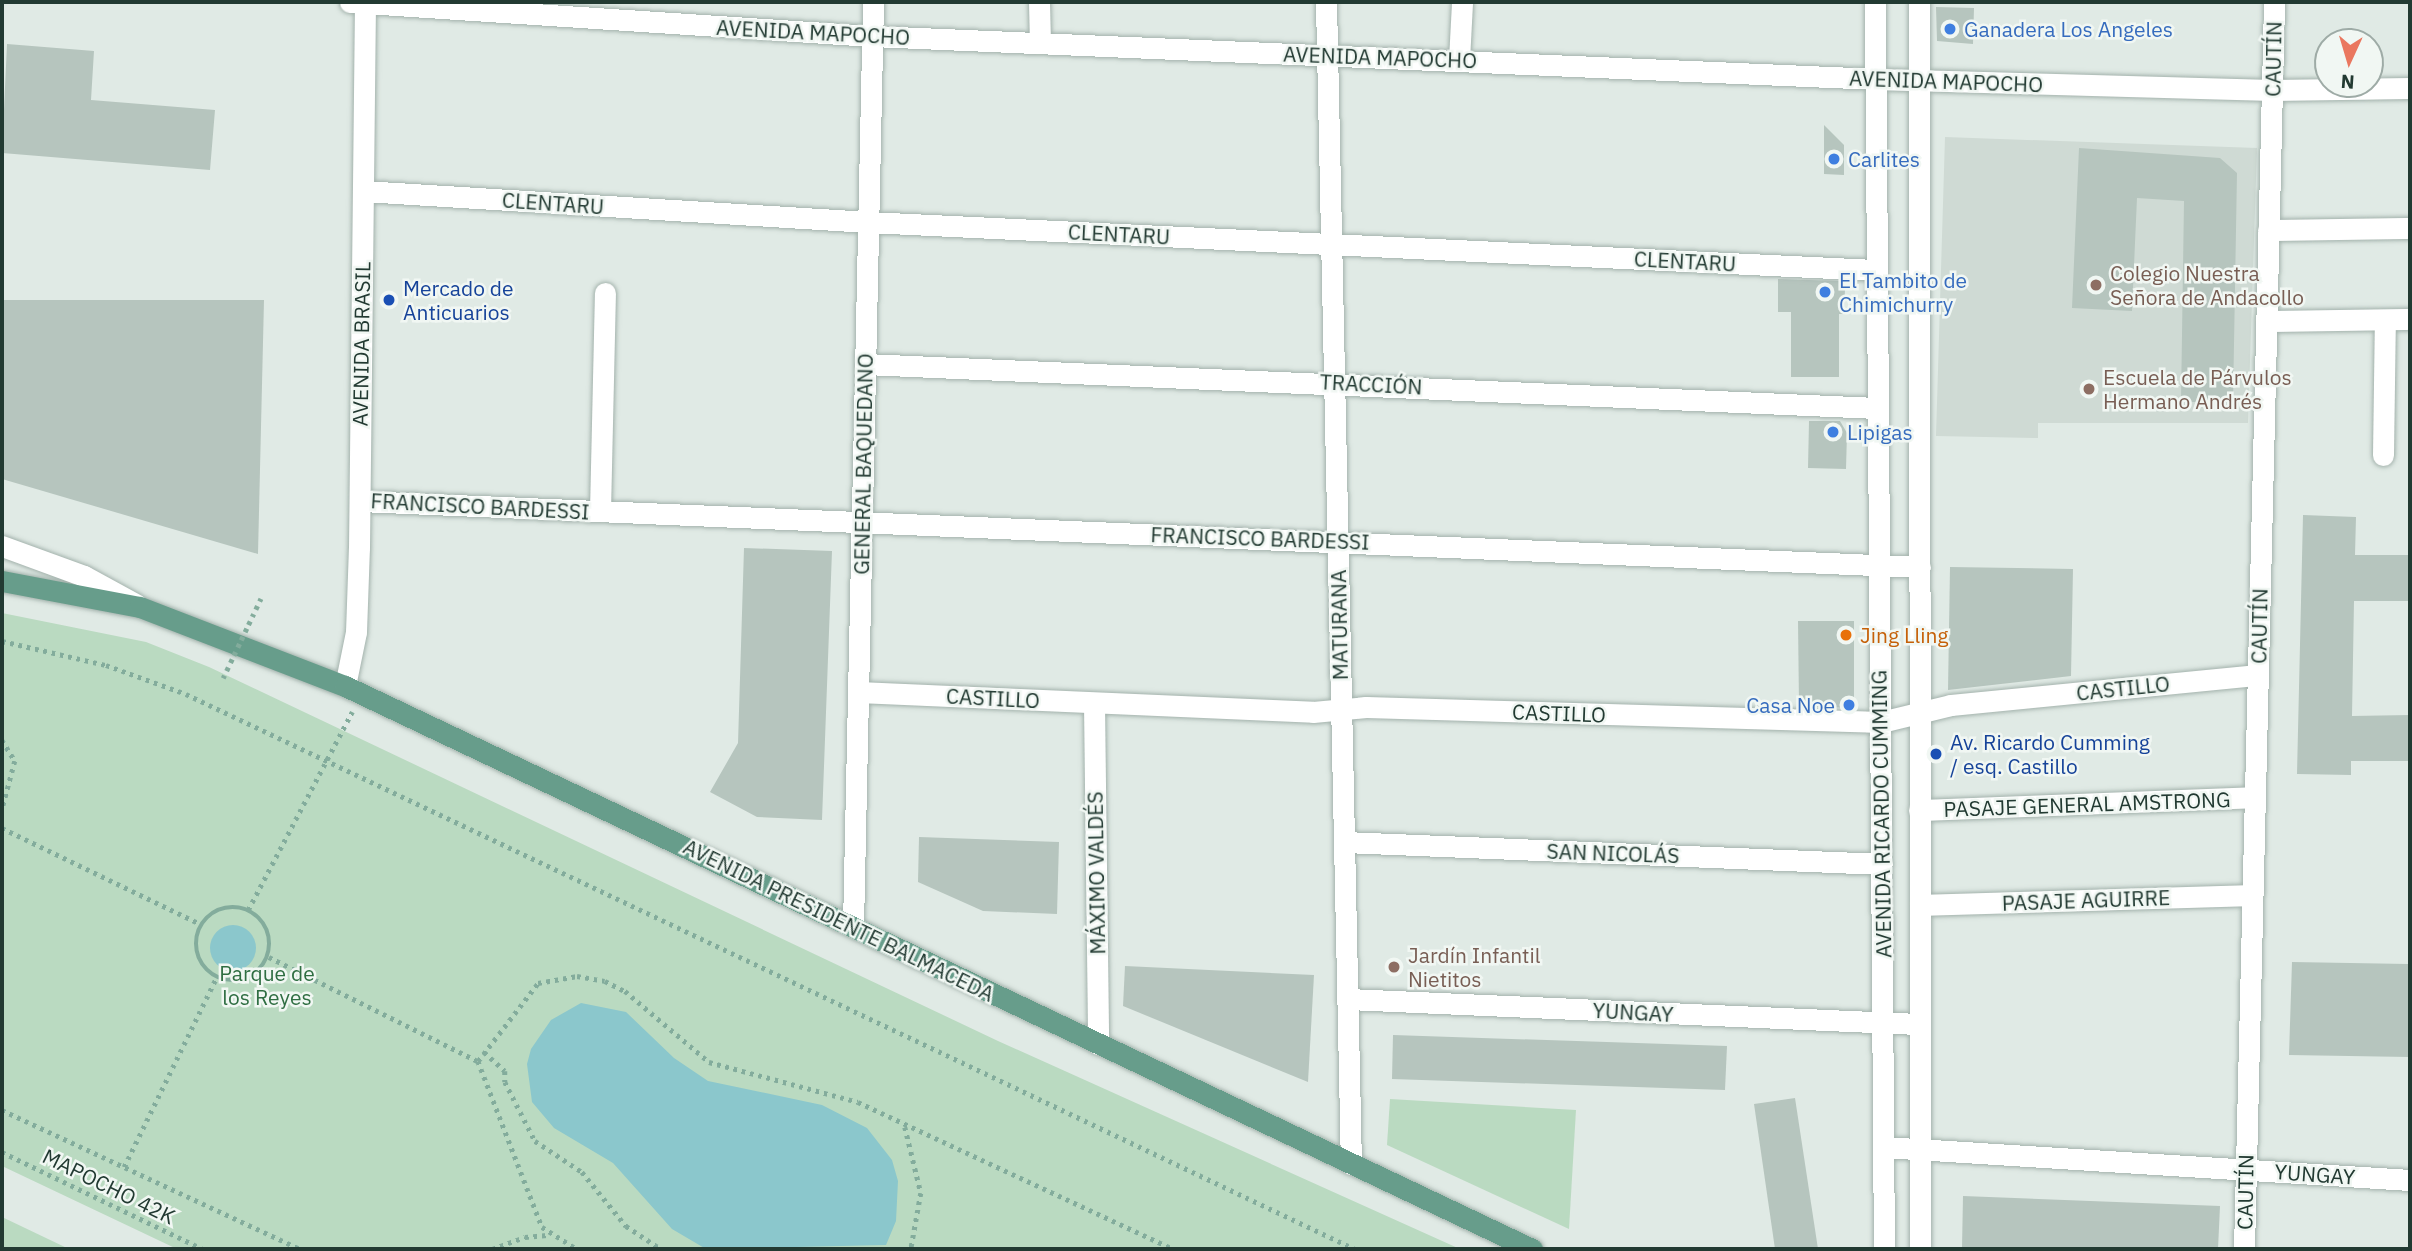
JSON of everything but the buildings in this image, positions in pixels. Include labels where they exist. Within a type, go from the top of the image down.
[{"type":"main road","name":"AVENIDA PRESIDENTE BALMACEDA","points":[[2,581],[140,607],[354,690],[1532,1249]]},
{"type":"street","name":"AVENIDA MAPOCHO","points":[[360,2],[872,36],[1920,81],[2272,90],[2410,88]]},
{"type":"street","name":"AVENIDA BRASIL","points":[[354,690],[360,500],[363,191],[360,2]]},
{"type":"street","name":"GENERAL BAQUEDANO","points":[[852,926],[873,2]]},
{"type":"street","points":[[1039,2],[1040,43]]},
{"type":"street","name":"MATURANA","points":[[1326,2],[1351,1164]]},
{"type":"street","points":[[1459,60],[1462,2]]},
{"type":"street","name":"AVENIDA RICARDO CUMMING","points":[[1875,2],[1884,1249]]},
{"type":"street","name":"AVENIDA RICARDO CUMMING","points":[[1919,2],[1920,1249]]},
{"type":"street","name":"CAUTÍN","points":[[2244,1249],[2274,2]]},
{"type":"street","name":"CLENTARU","points":[[363,191],[868,222],[1875,270]]},
{"type":"street","points":[[2268,230],[2410,228]]},
{"type":"street","name":"FRANCISCO BARDESSI","points":[[600,511],[605,293]]},
{"type":"street","points":[[2266,321],[2410,319]]},
{"type":"street","points":[[2384,455],[2385,320]]},
{"type":"street","name":"TRACCIÓN","points":[[865,364],[1334,382],[1876,408]]},
{"type":"street","name":"FRANCISCO BARDESSI","points":[[360,500],[1920,567]]},
{"type":"street","name":"AVENIDA PRESIDENTE BALMACEDA","points":[[2,546],[84,576],[140,607]]},
{"type":"street","name":"CASTILLO","points":[[858,692],[1094,703],[1881,722],[1920,709],[2258,675]]},
{"type":"street","name":"MÁXIMO VALDÉS","points":[[1094,703],[1098,1044]]},
{"type":"street","name":"PASAJE GENERAL AMSTRONG","points":[[1919,810],[2255,797]]},
{"type":"street","name":"SAN NICOLÁS","points":[[1344,842],[1882,864]]},
{"type":"street","name":"PASAJE AGUIRRE","points":[[1920,905],[2252,895]]},
{"type":"street","name":"YUNGAY","points":[[1348,999],[1919,1024]]},
{"type":"street","name":"YUNGAY","points":[[1884,1147],[2410,1180]]},
{"type":"path","points":[[223,678],[262,596]]},
{"type":"path","points":[[2,641],[106,665],[186,694],[1356,1249]]},
{"type":"path","points":[[248,910],[325,761],[354,690]]},
{"type":"path","points":[[2,740],[15,761],[2,810]]},
{"type":"path","points":[[2,828],[201,924]]},
{"type":"path","points":[[227,907],[248,910],[265,924],[268,957],[247,979],[216,978],[198,960],[201,924],[227,907]]},
{"type":"path","points":[[268,957],[478,1060],[533,1209],[550,1235],[578,1249]]},
{"type":"path","points":[[124,1167],[216,978]]},
{"type":"path","points":[[478,1060],[530,988],[550,979],[590,978],[625,991],[709,1062],[842,1096],[905,1127],[914,1126],[1173,1249]]},
{"type":"path","points":[[484,1052],[505,1071],[505,1082],[535,1141],[582,1172],[626,1226],[661,1249]]},
{"type":"path","points":[[2,1110],[300,1249]]},
{"type":"path","points":[[905,1127],[921,1192],[911,1249]]},
{"type":"path","name":"MAPOCHO 42K","points":[[2,1152],[203,1249]]},
{"type":"path","points":[[492,1249],[525,1237],[550,1235]]},
{"type":"shaded area","name":"Colegio Nuestra Señora de Andacollo","points":[[1945,137],[2257,148],[2248,423],[2038,423],[2038,438],[1936,436]]},
{"type":"green space","name":"Parque de los Reyes","points":[[2,613],[146,642],[209,667],[998,1041],[1460,1249],[177,1249],[2,1166]]},
{"type":"green space","points":[[1390,1099],[1576,1110],[1569,1229],[1387,1145]]},
{"type":"green space","points":[[2,1217],[69,1249],[2,1249]]},
{"type":"water","points":[[233,925],[249,932],[256,948],[249,964],[233,971],[217,964],[210,948],[217,932]]},
{"type":"water","points":[[581,1003],[626,1012],[674,1058],[708,1081],[822,1105],[867,1128],[892,1160],[898,1181],[896,1221],[886,1245],[706,1249],[672,1229],[613,1163],[554,1128],[532,1102],[527,1064],[531,1049],[551,1020]]},
{"type":"place","name":"Ganadera Los Angeles","points":[[1950,29]]},
{"type":"place","name":"Carlites","points":[[1834,159]]},
{"type":"place","name":"Colegio Nuestra Señora de Andacollo","points":[[2096,285]]},
{"type":"place","name":"El Tambito de Chimichurry","points":[[1825,292]]},
{"type":"place","name":"Mercado de Anticuarios","points":[[389,300]]},
{"type":"place","name":"Escuela de Párvulos Hermano Andrés","points":[[2089,389]]},
{"type":"place","name":"Lipigas","points":[[1833,432]]},
{"type":"place","name":"Jing Lling","points":[[1846,635]]},
{"type":"place","name":"Casa Noe","points":[[1849,705]]},
{"type":"place","name":"Av. Ricardo Cumming / esq. Castillo","points":[[1936,754]]},
{"type":"place","name":"Jardín Infantil Nietitos","points":[[1394,967]]}]
